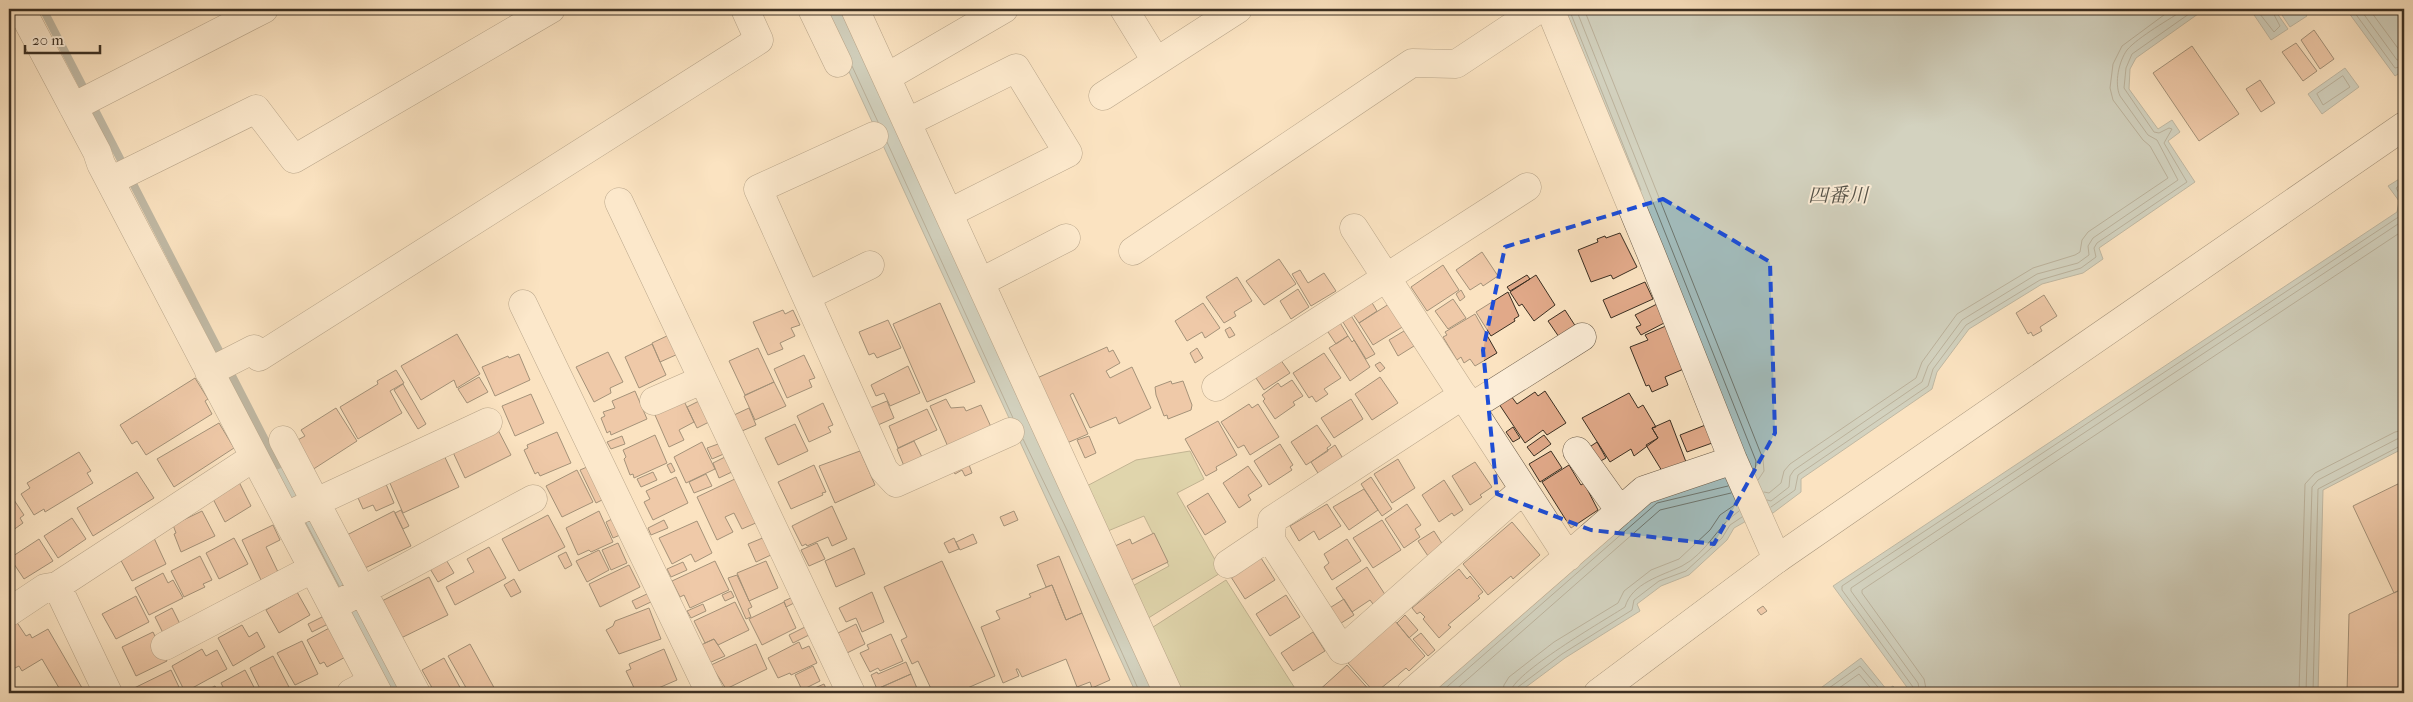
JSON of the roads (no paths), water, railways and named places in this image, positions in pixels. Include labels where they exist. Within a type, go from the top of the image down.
[{"type":"street","points":[[21,9],[84,101],[123,175],[220,366],[253,458],[300,509],[348,599],[416,693]]},
{"type":"street","points":[[84,101],[264,9]]},
{"type":"street","points":[[123,175],[256,110],[294,159],[551,9]]},
{"type":"street","points":[[220,366],[254,349],[260,357],[759,40],[745,9]]},
{"type":"street","points":[[812,9],[838,63]]},
{"type":"street","points":[[855,9],[1168,693]]},
{"type":"street","points":[[887,77],[1004,9]]},
{"type":"street","points":[[1124,9],[1156,61]]},
{"type":"street","points":[[1103,96],[1238,9]]},
{"type":"street","points":[[1133,251],[1412,63],[1456,64],[1539,9]]},
{"type":"street","points":[[1550,9],[1650,250],[1734,464],[1777,558]]},
{"type":"street","points":[[908,122],[1016,68],[1068,154],[950,213]]},
{"type":"street","points":[[1598,693],[1777,558],[2404,126]]},
{"type":"street","points":[[874,136],[758,189],[884,470],[896,484],[1010,432]]},
{"type":"street","points":[[1216,387],[1527,187]]},
{"type":"street","points":[[619,202],[851,693]]},
{"type":"street","points":[[1354,228],[1568,557]]},
{"type":"street","points":[[981,282],[1066,238]]},
{"type":"street","points":[[807,296],[870,265]]},
{"type":"street","points":[[524,304],[710,693]]},
{"type":"street","points":[[1524,489],[1342,650],[1271,540],[1272,520],[1467,401],[1582,337]]},
{"type":"street","points":[[654,401],[702,380]]},
{"type":"street","points":[[300,509],[488,422]]},
{"type":"street","points":[[283,440],[312,569],[348,599],[367,689]]},
{"type":"street","points":[[1577,451],[1620,511]]},
{"type":"street","points":[[9,612],[45,588],[57,586],[253,458]]},
{"type":"street","points":[[1412,693],[1644,490],[1734,464]]},
{"type":"street","points":[[348,599],[533,499]]},
{"type":"street","points":[[1228,564],[1271,536]]},
{"type":"street","points":[[165,646],[312,569]]},
{"type":"street","points":[[57,586],[108,693]]},
{"type":"water","points":[[820,9],[846,9],[1161,693],[1136,693]]},
{"type":"water","name":"四番川","points":[[1563,9],[2205,9],[2136,58],[2130,69],[2129,89],[2158,129],[2172,120],[2180,132],[2168,141],[2195,182],[2099,248],[2103,259],[2083,273],[2042,284],[1969,329],[1937,372],[1932,389],[1801,479],[1801,492],[1773,513],[1764,511],[1734,528],[1727,540],[1689,575],[1661,586],[1637,604],[1640,611],[1565,658],[1518,693],[1423,693],[1652,493],[1746,466]]},
{"type":"water","points":[[2250,9],[2274,9],[2288,29],[2271,40]]},
{"type":"water","points":[[2278,9],[2302,9],[2307,16],[2290,27]]},
{"type":"water","points":[[2346,9],[2404,9],[2404,70],[2395,76]]},
{"type":"water","points":[[2345,68],[2359,87],[2322,114],[2308,94]]},
{"type":"water","points":[[2404,176],[2404,448],[2323,490],[2318,693],[1905,693],[1909,690],[1833,586],[2397,212],[2399,201],[2388,186]]},
{"type":"water","points":[[281,452],[410,693],[389,693],[267,459]]},
{"type":"water","points":[[1861,658],[1887,690],[1893,686],[1899,693],[1814,693]]},
{"type":"waterway","points":[[43,9],[278,465]]}]
